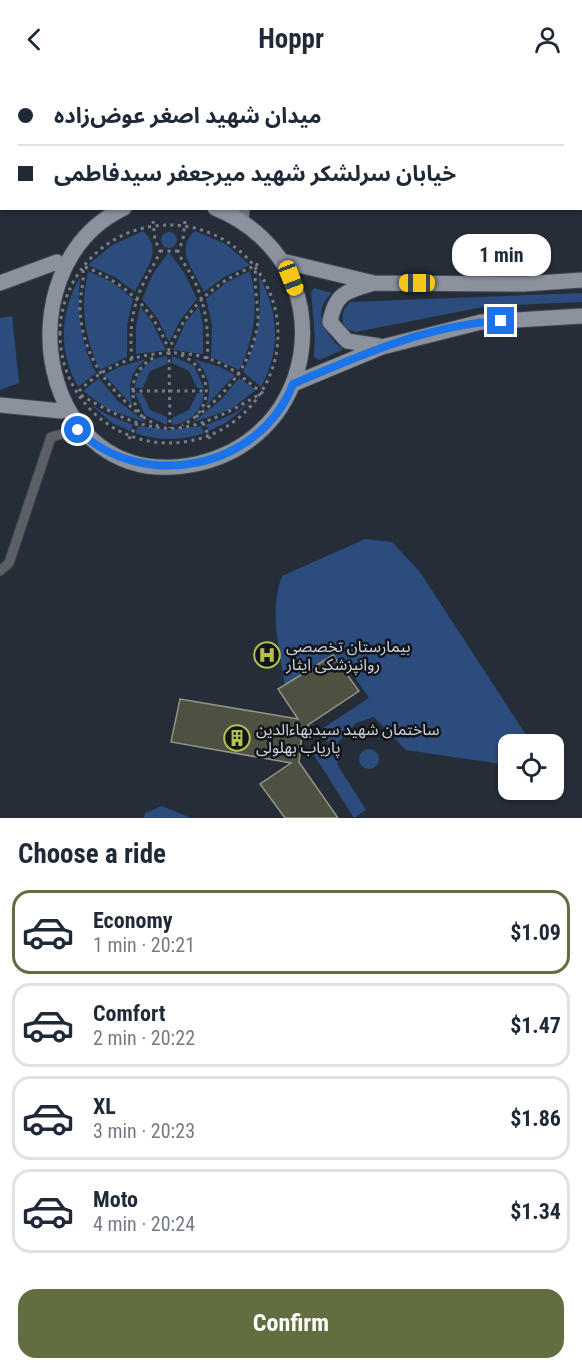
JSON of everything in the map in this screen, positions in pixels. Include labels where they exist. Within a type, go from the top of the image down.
[{"type":"main road","points":[[120,210],[82,233],[57,262],[41,296],[36,334],[41,371],[61,411],[97,446],[132,461],[170,467],[198,463],[225,454],[257,434],[282,405],[293,384],[302,352],[302,314],[294,287],[282,261],[242,215],[222,210]]},
{"type":"main road","points":[[282,261],[374,283],[524,284],[582,280]]},
{"type":"main road","points":[[0,284],[57,262]]},
{"type":"main road","points":[[374,283],[350,290],[339,297],[333,307],[330,322],[347,341],[382,347]]},
{"type":"main road","points":[[293,384],[382,347],[481,322],[582,316]]},
{"type":"main road","points":[[0,405],[61,411]]},
{"type":"lane","points":[[0,571],[9,563],[51,437],[78,430]]},
{"type":"path","points":[[132,359],[131,330],[137,299],[160,251],[153,223]]},
{"type":"path","points":[[153,223],[185,223],[229,241],[257,265],[275,302],[279,333],[275,364],[264,394],[242,416],[209,437],[170,443],[130,438],[98,417],[76,394],[64,365],[60,334],[64,303],[82,265],[110,242],[153,223]]},
{"type":"path","points":[[185,223],[178,251],[201,299],[208,330],[207,359]]},
{"type":"path","points":[[160,251],[178,251]]},
{"type":"path","points":[[82,265],[111,278],[137,299],[153,318],[169,352],[170,428]]},
{"type":"path","points":[[82,265],[81,322],[90,356],[100,374],[120,399],[143,417],[162,427]]},
{"type":"path","points":[[169,352],[182,323],[201,299],[228,278],[257,265]]},
{"type":"path","points":[[178,427],[196,417],[227,390],[249,355],[258,322],[257,265]]},
{"type":"path","points":[[76,394],[100,374],[132,359],[169,352],[207,359],[239,374],[264,394]]},
{"type":"path","points":[[143,417],[133,400],[132,391],[137,372],[143,364],[161,354]]},
{"type":"path","points":[[178,354],[196,364],[202,372],[207,390],[202,409],[196,417]]},
{"type":"path","points":[[132,391],[207,390]]},
{"type":"path","points":[[76,394],[108,412],[136,423],[170,428],[203,423],[232,412],[264,394]]},
{"type":"path","points":[[130,438],[136,423]]},
{"type":"path","points":[[203,423],[209,437]]},
{"type":"shaded area","points":[[143,231],[149,238],[153,253],[135,292],[115,277],[88,265],[112,245]]},
{"type":"shaded area","points":[[195,231],[226,244],[250,265],[224,277],[204,292],[191,269],[186,254],[186,246]]},
{"type":"shaded area","points":[[169,232],[175,234],[177,240],[175,246],[169,248],[163,246],[161,240],[163,234]]},
{"type":"shaded area","points":[[169,252],[185,274],[197,299],[181,319],[169,342],[158,319],[142,299],[153,274]]},
{"type":"shaded area","points":[[88,271],[112,282],[133,299],[127,325],[127,357],[100,370],[90,346],[85,322],[84,297]]},
{"type":"shaded area","points":[[250,271],[255,309],[254,322],[249,346],[239,370],[211,357],[212,325],[206,299],[227,282]]},
{"type":"shaded area","points":[[259,276],[271,303],[275,331],[272,359],[261,387],[243,372],[253,349],[258,326]]},
{"type":"shaded area","points":[[80,277],[80,326],[90,361],[96,373],[78,387],[67,360],[64,332],[68,304]]},
{"type":"shaded area","points":[[314,288],[332,293],[325,301],[321,316],[326,331],[343,350],[319,360],[314,357],[315,338],[311,292]]},
{"type":"shaded area","points":[[582,293],[582,302],[488,306],[356,332],[345,329],[342,318],[343,311],[350,302]]},
{"type":"shaded area","points":[[140,306],[152,322],[166,350],[136,354],[136,326]]},
{"type":"shaded area","points":[[199,306],[203,326],[203,354],[173,350],[186,322]]},
{"type":"shaded area","points":[[12,316],[19,383],[0,390],[0,318]]},
{"type":"shaded area","points":[[167,356],[167,364],[150,371],[143,388],[135,388],[138,376],[145,366],[155,359]]},
{"type":"shaded area","points":[[172,356],[194,366],[204,388],[197,388],[189,371],[172,363]]},
{"type":"shaded area","points":[[146,359],[137,368],[131,380],[130,393],[133,406],[104,375],[119,367]]},
{"type":"shaded area","points":[[193,359],[220,367],[235,375],[206,406],[209,393],[208,380],[202,368]]},
{"type":"shaded area","points":[[99,378],[118,401],[147,423],[109,410],[83,391]]},
{"type":"shaded area","points":[[239,378],[256,390],[231,409],[192,423],[221,400]]},
{"type":"shaded area","points":[[135,393],[142,393],[150,410],[167,417],[167,425],[145,415]]},
{"type":"shaded area","points":[[197,393],[204,393],[198,411],[190,419],[172,425],[172,418],[189,410]]},
{"type":"shaded area","points":[[89,403],[106,414],[133,425],[130,431],[112,423]]},
{"type":"shaded area","points":[[250,403],[227,422],[209,431],[206,425],[233,414]]},
{"type":"shaded area","points":[[138,426],[170,430],[201,426],[204,433],[187,438],[161,439],[135,433]]},
{"type":"shaded area","points":[[365,539],[392,542],[420,572],[525,734],[498,734],[498,764],[406,750],[374,717],[356,723],[335,746],[314,734],[369,698],[341,657],[285,685],[276,630],[276,602],[282,576]]},
{"type":"shaded area","points":[[369,749],[376,752],[379,759],[376,766],[369,769],[362,766],[359,759],[362,752]]},
{"type":"shaded area","points":[[312,752],[338,754],[337,764],[366,810],[354,818]]},
{"type":"shaded area","points":[[162,806],[191,818],[144,818],[145,813]]},
{"type":"building","name":"ساختمان شهید سیدبهاءالدین پاریاب بهلولی","points":[[333,655],[359,691],[308,725],[311,730],[302,735],[299,762],[338,818],[285,818],[260,784],[291,763],[171,742],[180,699],[298,719],[278,689]]},
{"type":"place","name":"بیمارستان تخصصی روانپزشکی ایثار","points":[[267,655]]},
{"type":"place","name":"ساختمان شهید سیدبهاءالدین پاریاب بهلولی","points":[[237,738]]},
{"type":"route","points":[[78,430],[97,446],[132,461],[170,467],[207,461],[242,445],[257,434],[282,405],[293,384],[382,347],[481,322],[501,321]]}]
